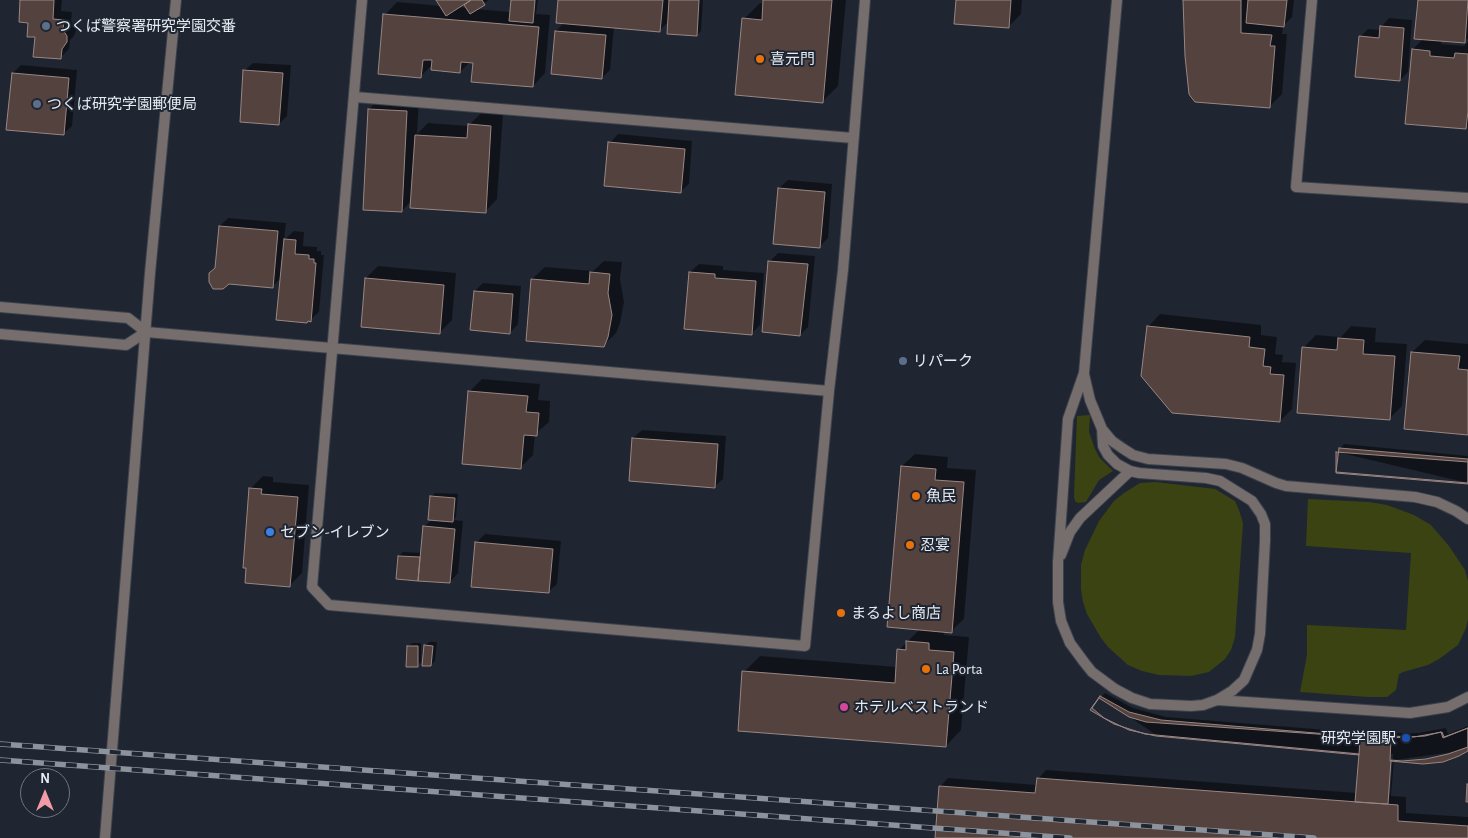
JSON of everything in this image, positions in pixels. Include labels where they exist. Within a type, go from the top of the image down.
[{"type":"street","points":[[105,838],[146,332],[176,0]]},
{"type":"street","points":[[362,0],[334,349],[312,587],[329,605],[805,646],[829,391],[843,270],[865,0]]},
{"type":"street","points":[[1084,373],[1090,400],[1102,429],[1103,446],[1108,455],[1117,464],[1139,474],[1206,478],[1220,481],[1252,500],[1261,514],[1265,524],[1260,634],[1257,650],[1244,680],[1232,691],[1217,700],[1191,706],[1150,704],[1132,698],[1115,689],[1092,672],[1070,643],[1061,621],[1058,602],[1058,562],[1068,419],[1084,373],[1117,0]]},
{"type":"street","points":[[1312,0],[1296,187],[1468,198]]},
{"type":"street","points":[[355,97],[853,138]]},
{"type":"street","points":[[0,307],[128,318],[146,332],[829,391]]},
{"type":"street","points":[[0,334],[126,345],[146,332]]},
{"type":"street","points":[[1102,429],[1122,448],[1133,455],[1148,459],[1226,464],[1242,468],[1286,486],[1415,497],[1437,502],[1468,519]]},
{"type":"street","points":[[1058,562],[1070,532],[1080,518],[1130,471]]},
{"type":"street","points":[[1217,700],[1410,713],[1448,708],[1468,697]]},
{"type":"green space","points":[[1090,415],[1089,432],[1095,449],[1099,457],[1113,471],[1099,480],[1086,502],[1078,503],[1074,497],[1077,416]]},
{"type":"green space","points":[[1156,482],[1215,489],[1235,501],[1243,523],[1235,637],[1231,650],[1225,659],[1209,672],[1191,676],[1159,675],[1128,665],[1101,638],[1087,614],[1083,602],[1081,565],[1085,550],[1099,521],[1114,501],[1124,493],[1140,483]]},
{"type":"green space","points":[[1308,499],[1369,502],[1387,505],[1414,515],[1431,525],[1449,546],[1465,570],[1468,581],[1468,619],[1458,645],[1428,665],[1399,674],[1396,690],[1387,697],[1300,692],[1307,655],[1307,625],[1406,630],[1411,553],[1306,546]]},
{"type":"building","name":"つくば警察署研究学園交番","points":[[20,0],[54,0],[53,19],[64,20],[63,30],[67,36],[67,42],[62,49],[61,59],[33,57],[35,37],[27,37],[28,23],[19,22]]},
{"type":"building","points":[[436,0],[471,0],[446,16]]},
{"type":"building","points":[[471,0],[482,0],[485,5],[470,14],[464,5]]},
{"type":"building","points":[[511,0],[535,0],[533,23],[509,21]]},
{"type":"building","points":[[558,0],[663,0],[660,32],[556,23]]},
{"type":"building","points":[[669,0],[699,0],[697,36],[667,34]]},
{"type":"building","points":[[763,0],[832,0],[823,103],[735,95],[742,18],[762,20]]},
{"type":"building","points":[[956,0],[1011,0],[1009,28],[954,24]]},
{"type":"building","points":[[1183,0],[1241,0],[1241,33],[1272,35],[1270,46],[1275,46],[1270,108],[1195,102],[1189,94],[1185,56]]},
{"type":"building","points":[[1248,0],[1287,0],[1284,27],[1246,23]]},
{"type":"building","points":[[1418,0],[1468,0],[1465,43],[1414,39]]},
{"type":"building","points":[[383,14],[539,27],[533,87],[471,82],[473,63],[461,62],[460,73],[431,70],[432,60],[423,60],[421,78],[378,74]]},
{"type":"building","points":[[1380,26],[1404,28],[1400,81],[1355,77],[1359,36],[1379,38]]},
{"type":"building","points":[[555,31],[606,35],[602,79],[551,74]]},
{"type":"building","points":[[1412,49],[1430,51],[1430,56],[1454,58],[1455,53],[1468,54],[1468,111],[1466,129],[1405,124]]},
{"type":"building","points":[[243,70],[283,73],[279,125],[240,122]]},
{"type":"building","points":[[12,73],[69,78],[64,135],[6,130]]},
{"type":"building","points":[[368,109],[407,111],[402,212],[363,210]]},
{"type":"building","points":[[468,124],[491,126],[486,213],[410,208],[415,135],[467,138]]},
{"type":"building","points":[[608,142],[685,149],[681,193],[604,186]]},
{"type":"building","points":[[778,188],[825,192],[820,248],[773,244]]},
{"type":"building","points":[[219,226],[278,231],[273,288],[229,284],[223,289],[213,289],[209,282],[209,273],[215,268]]},
{"type":"building","points":[[284,239],[296,240],[295,254],[309,255],[309,259],[314,259],[314,263],[316,263],[311,322],[276,320]]},
{"type":"building","points":[[768,261],[808,264],[800,336],[762,332]]},
{"type":"building","points":[[590,272],[610,274],[608,293],[612,315],[604,347],[526,341],[531,279],[589,284]]},
{"type":"building","points":[[689,272],[715,274],[715,278],[756,281],[752,335],[684,329]]},
{"type":"building","points":[[365,278],[444,285],[440,334],[361,327]]},
{"type":"building","points":[[474,291],[513,294],[510,334],[470,330]]},
{"type":"building","points":[[1147,326],[1250,337],[1249,347],[1265,349],[1263,366],[1271,367],[1270,374],[1284,375],[1280,422],[1172,413],[1141,376]]},
{"type":"building","points":[[1338,338],[1364,340],[1363,354],[1395,356],[1390,420],[1297,413],[1302,347],[1337,350]]},
{"type":"building","points":[[1411,352],[1460,356],[1458,369],[1468,370],[1468,435],[1404,429]]},
{"type":"building","points":[[468,391],[528,396],[526,412],[539,413],[537,436],[524,435],[521,469],[462,464]]},
{"type":"building","points":[[632,438],[718,444],[715,488],[629,481]]},
{"type":"building","points":[[1339,448],[1468,459],[1468,483],[1336,472]]},
{"type":"building","points":[[1336,452],[1468,462],[1468,484],[1336,473]]},
{"type":"building","points":[[901,466],[936,469],[935,480],[964,482],[952,633],[887,627]]},
{"type":"building","name":"セブン-イレブン","points":[[249,488],[262,489],[261,494],[298,497],[290,587],[245,583],[246,568],[243,568]]},
{"type":"building","points":[[430,496],[455,498],[453,522],[428,520]]},
{"type":"building","points":[[423,526],[455,529],[450,583],[418,581]]},
{"type":"building","points":[[475,542],[553,549],[549,593],[471,587]]},
{"type":"building","points":[[398,556],[420,557],[418,581],[396,579]]},
{"type":"building","name":"ホテルベストランド","points":[[906,641],[929,643],[929,650],[954,652],[946,747],[738,731],[742,671],[895,683],[897,649],[906,650]]},
{"type":"building","points":[[424,645],[433,646],[431,666],[422,666]]},
{"type":"building","points":[[407,646],[418,646],[418,667],[406,667]]},
{"type":"building","points":[[1100,696],[1129,712],[1161,720],[1363,737],[1363,741],[1390,743],[1390,736],[1414,737],[1442,732],[1444,737],[1468,728],[1468,747],[1426,759],[1391,760],[1388,804],[1355,802],[1359,754],[1145,734],[1114,724],[1090,710]]},
{"type":"building","points":[[1099,698],[1129,717],[1146,722],[1360,737],[1359,755],[1156,736],[1129,730],[1104,718],[1092,708]]},
{"type":"building","points":[[1468,728],[1468,751],[1459,756],[1443,762],[1423,764],[1390,761],[1391,738],[1425,736],[1441,732],[1443,738]]},
{"type":"building","points":[[1037,778],[1398,805],[1398,821],[1468,826],[1468,838],[935,838],[939,786],[1035,793]]},
{"type":"building","points":[[1467,784],[1468,802],[1466,802]]},
{"type":"railway","points":[[0,744],[1314,838]]},
{"type":"railway","points":[[0,760],[1070,838]]},
{"type":"place","name":"つくば警察署研究学園交番","points":[[46,26]]},
{"type":"place","name":"喜元門","points":[[760,59]]},
{"type":"place","name":"つくば研究学園郵便局","points":[[37,104]]},
{"type":"place","name":"リパーク","points":[[903,361]]},
{"type":"place","name":"魚民","points":[[916,496]]},
{"type":"place","name":"セブン-イレブン","points":[[270,532]]},
{"type":"place","name":"忍宴","points":[[910,545]]},
{"type":"place","name":"まるよし商店","points":[[841,613]]},
{"type":"place","name":"La Porta","points":[[926,669]]},
{"type":"place","name":"ホテルベストランド","points":[[844,707]]},
{"type":"place","name":"研究学園駅","points":[[1406,738]]}]
